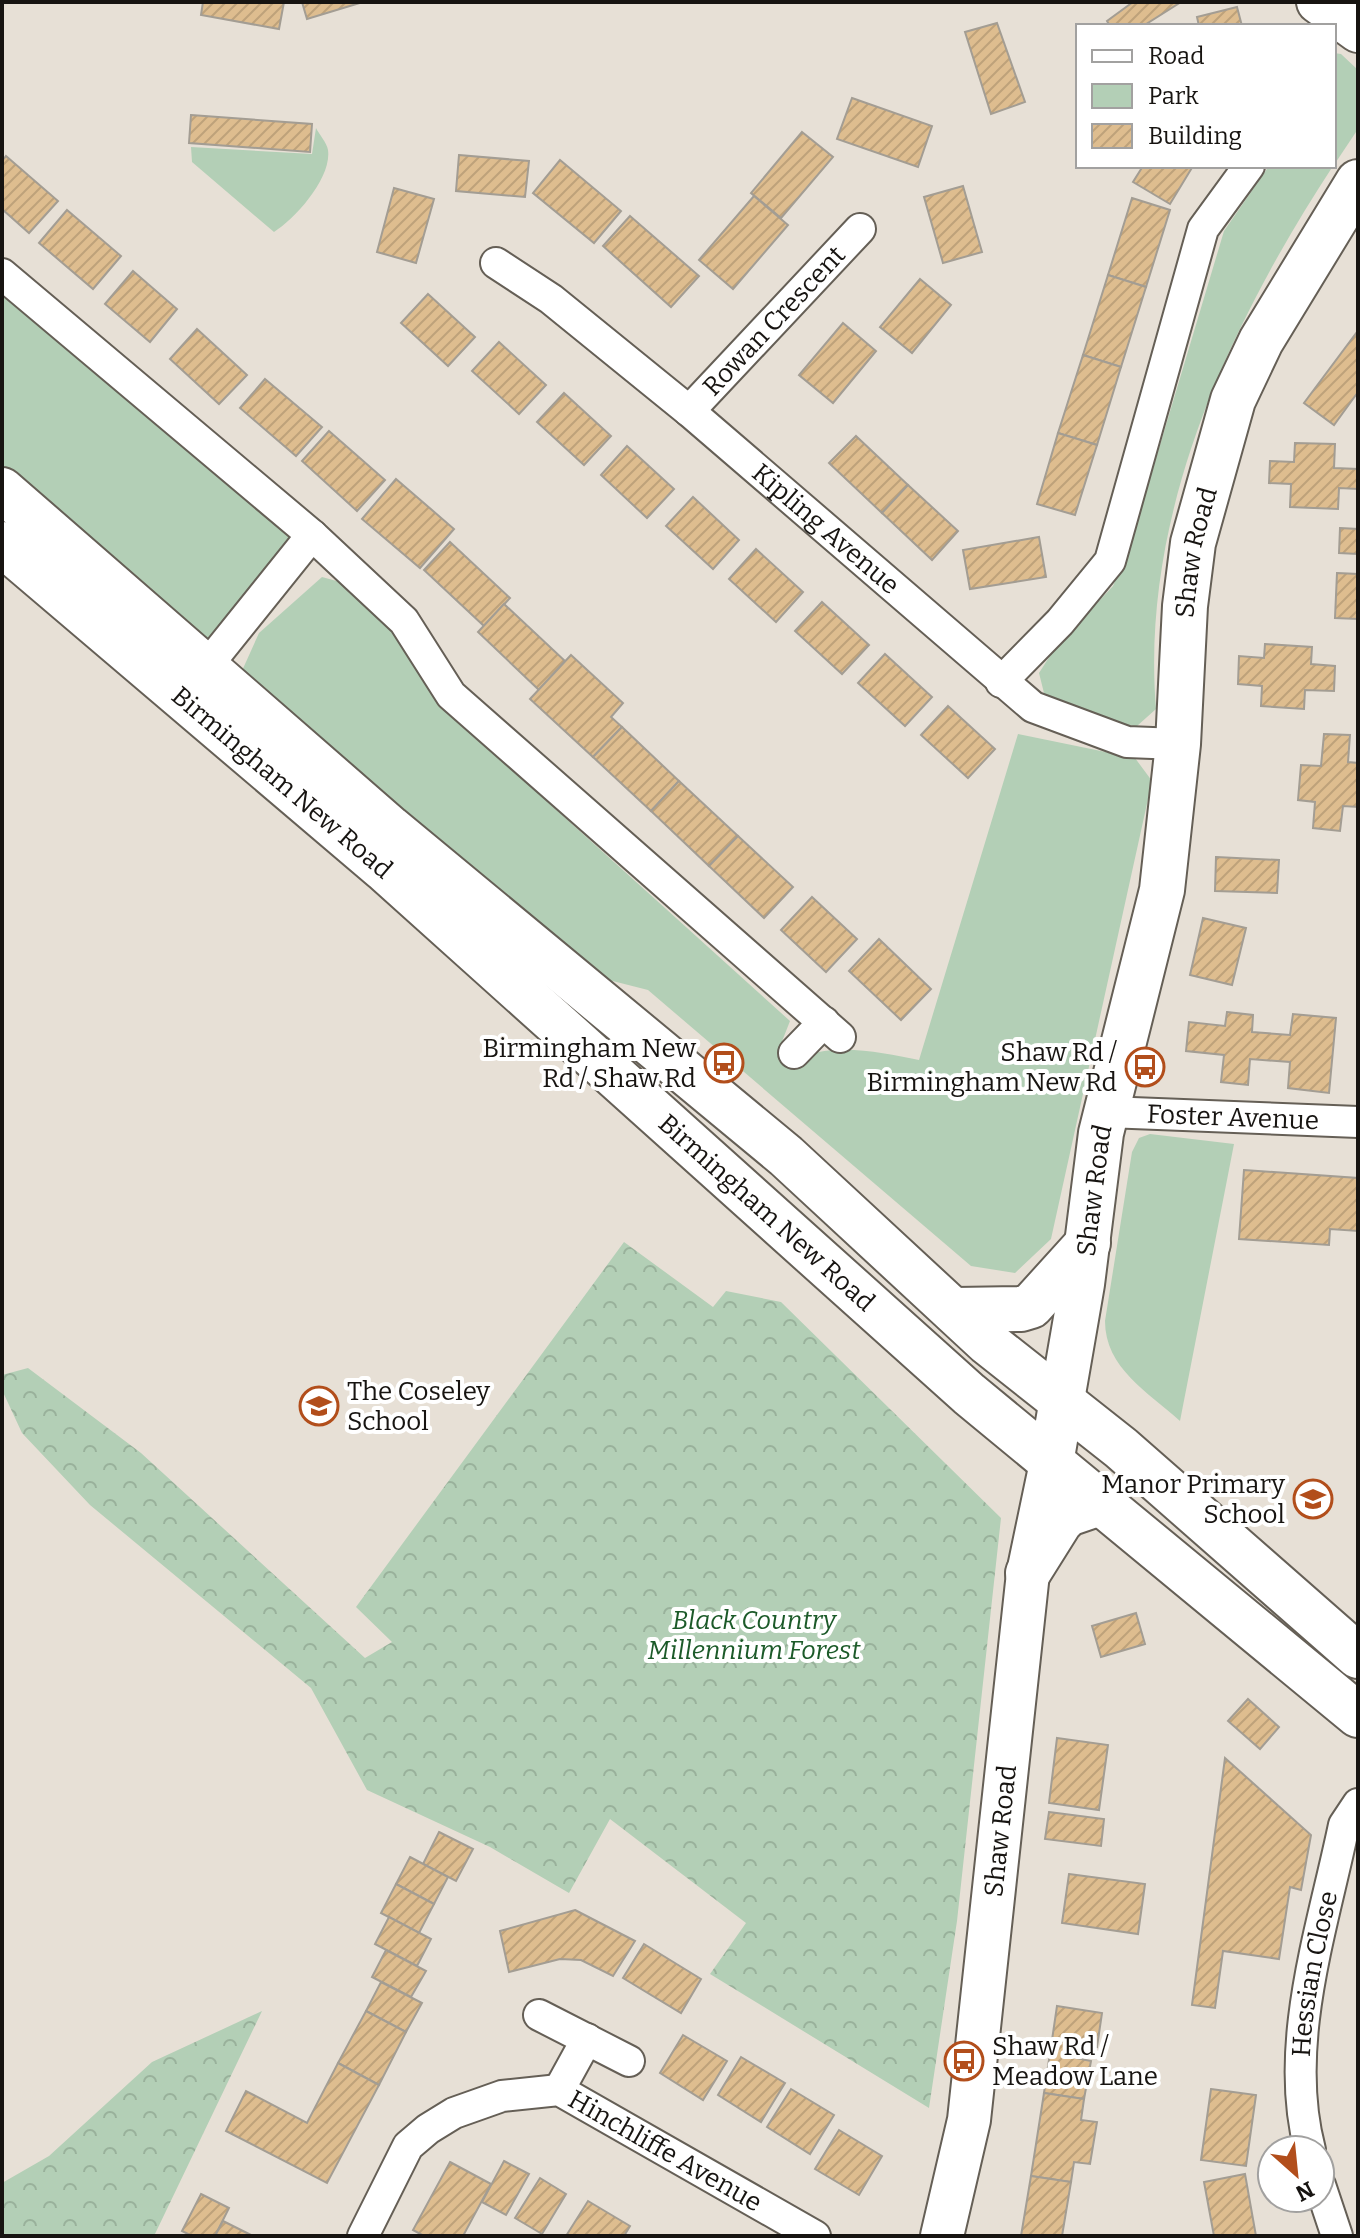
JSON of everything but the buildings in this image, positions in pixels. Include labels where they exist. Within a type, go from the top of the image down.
[{"type":"main road","name":"Shaw Road","points":[[1051,1463],[1088,1243],[1101,1133],[1162,890],[1178,744],[1185,606],[1193,543],[1233,400],[1261,341],[1358,182]]},
{"type":"main road","name":"Birmingham New Road","points":[[2,490],[390,828],[786,1156],[956,1310],[988,1343],[1062,1400],[1358,1656]]},
{"type":"main road","name":"Birmingham New Road","points":[[2,544],[384,869],[969,1394],[1358,1715]]},
{"type":"main road","points":[[956,1310],[1031,1306],[1088,1243]]},
{"type":"main road","points":[[1028,1573],[1068,1514],[1100,1503]]},
{"type":"street","points":[[1318,2],[1358,31]]},
{"type":"street","points":[[1001,682],[1060,622],[1110,561],[1203,229],[1248,168]]},
{"type":"street","name":"Rowan Crescent","points":[[689,411],[860,229]]},
{"type":"street","name":"Kipling Avenue","points":[[496,263],[551,299],[689,411],[1033,707],[1127,742],[1178,744]]},
{"type":"street","points":[[2,274],[312,535],[404,621],[451,695],[832,1029],[794,1053]]},
{"type":"street","name":"Birmingham New Road","points":[[206,667],[312,535]]},
{"type":"street","name":"Foster Avenue","points":[[1107,1112],[1358,1122]]},
{"type":"street","name":"Shaw Road","points":[[942,2236],[969,2120],[1028,1573],[1051,1463]]},
{"type":"street","name":"Hessian Close","points":[[1308,2134],[1302,2074],[1305,2008],[1344,1825],[1355,1817]]},
{"type":"street","points":[[539,2015],[629,2061]]},
{"type":"street","name":"Hinchliffe Avenue","points":[[559,2090],[587,2039]]},
{"type":"street","name":"Hinchliffe Avenue","points":[[363,2236],[408,2146],[428,2129],[454,2113],[502,2096],[559,2090],[815,2236]]},
{"type":"street","points":[[1330,2214],[1337,2236]]},
{"type":"green space","points":[[1336,53],[1341,54],[1358,70],[1358,129],[1336,162]]},
{"type":"green space","points":[[316,128],[328,150],[324,173],[301,208],[274,232],[192,162],[191,147],[312,154]]},
{"type":"green space","points":[[1268,168],[1332,168],[1259,291],[1227,357],[1200,424],[1178,494],[1162,565],[1155,636],[1156,709],[1137,726],[1101,723],[1044,693],[1039,673],[1055,648],[1113,586],[1131,542],[1224,231]]},
{"type":"green space","points":[[2,274],[312,535],[213,658],[2,480]]},
{"type":"green space","points":[[322,577],[351,585],[400,627],[460,723],[790,1021],[779,1049],[793,1061],[823,1051],[839,1050],[919,1060],[1018,734],[1135,758],[1152,781],[1051,1239],[1015,1273],[971,1266],[648,990],[593,976],[241,673],[259,633]]},
{"type":"green space","points":[[1150,1134],[1234,1144],[1180,1421],[1120,1366],[1107,1338],[1105,1321],[1132,1152],[1139,1138]]},
{"type":"green space","name":"Black Country Millennium Forest","points":[[624,1242],[713,1307],[726,1291],[781,1302],[1001,1518],[957,1921],[929,2108],[710,1974],[746,1923],[610,1819],[569,1893],[490,1847],[367,1790],[311,1688],[90,1505],[22,1433],[2,1390],[2,1375],[28,1368],[141,1453],[365,1658],[392,1642],[356,1607]]},
{"type":"green space","points":[[262,2011],[154,2236],[2,2236],[2,2183],[49,2156],[152,2062]]},
{"type":"place","name":"Birmingham New Rd / Shaw Rd","points":[[724,1063]]},
{"type":"place","name":"Shaw Rd / Birmingham New Rd","points":[[1145,1067]]},
{"type":"place","name":"The Coseley School","points":[[319,1406]]},
{"type":"place","name":"Manor Primary School","points":[[1313,1499]]},
{"type":"place","name":"Shaw Rd / Meadow Lane","points":[[964,2061]]}]
